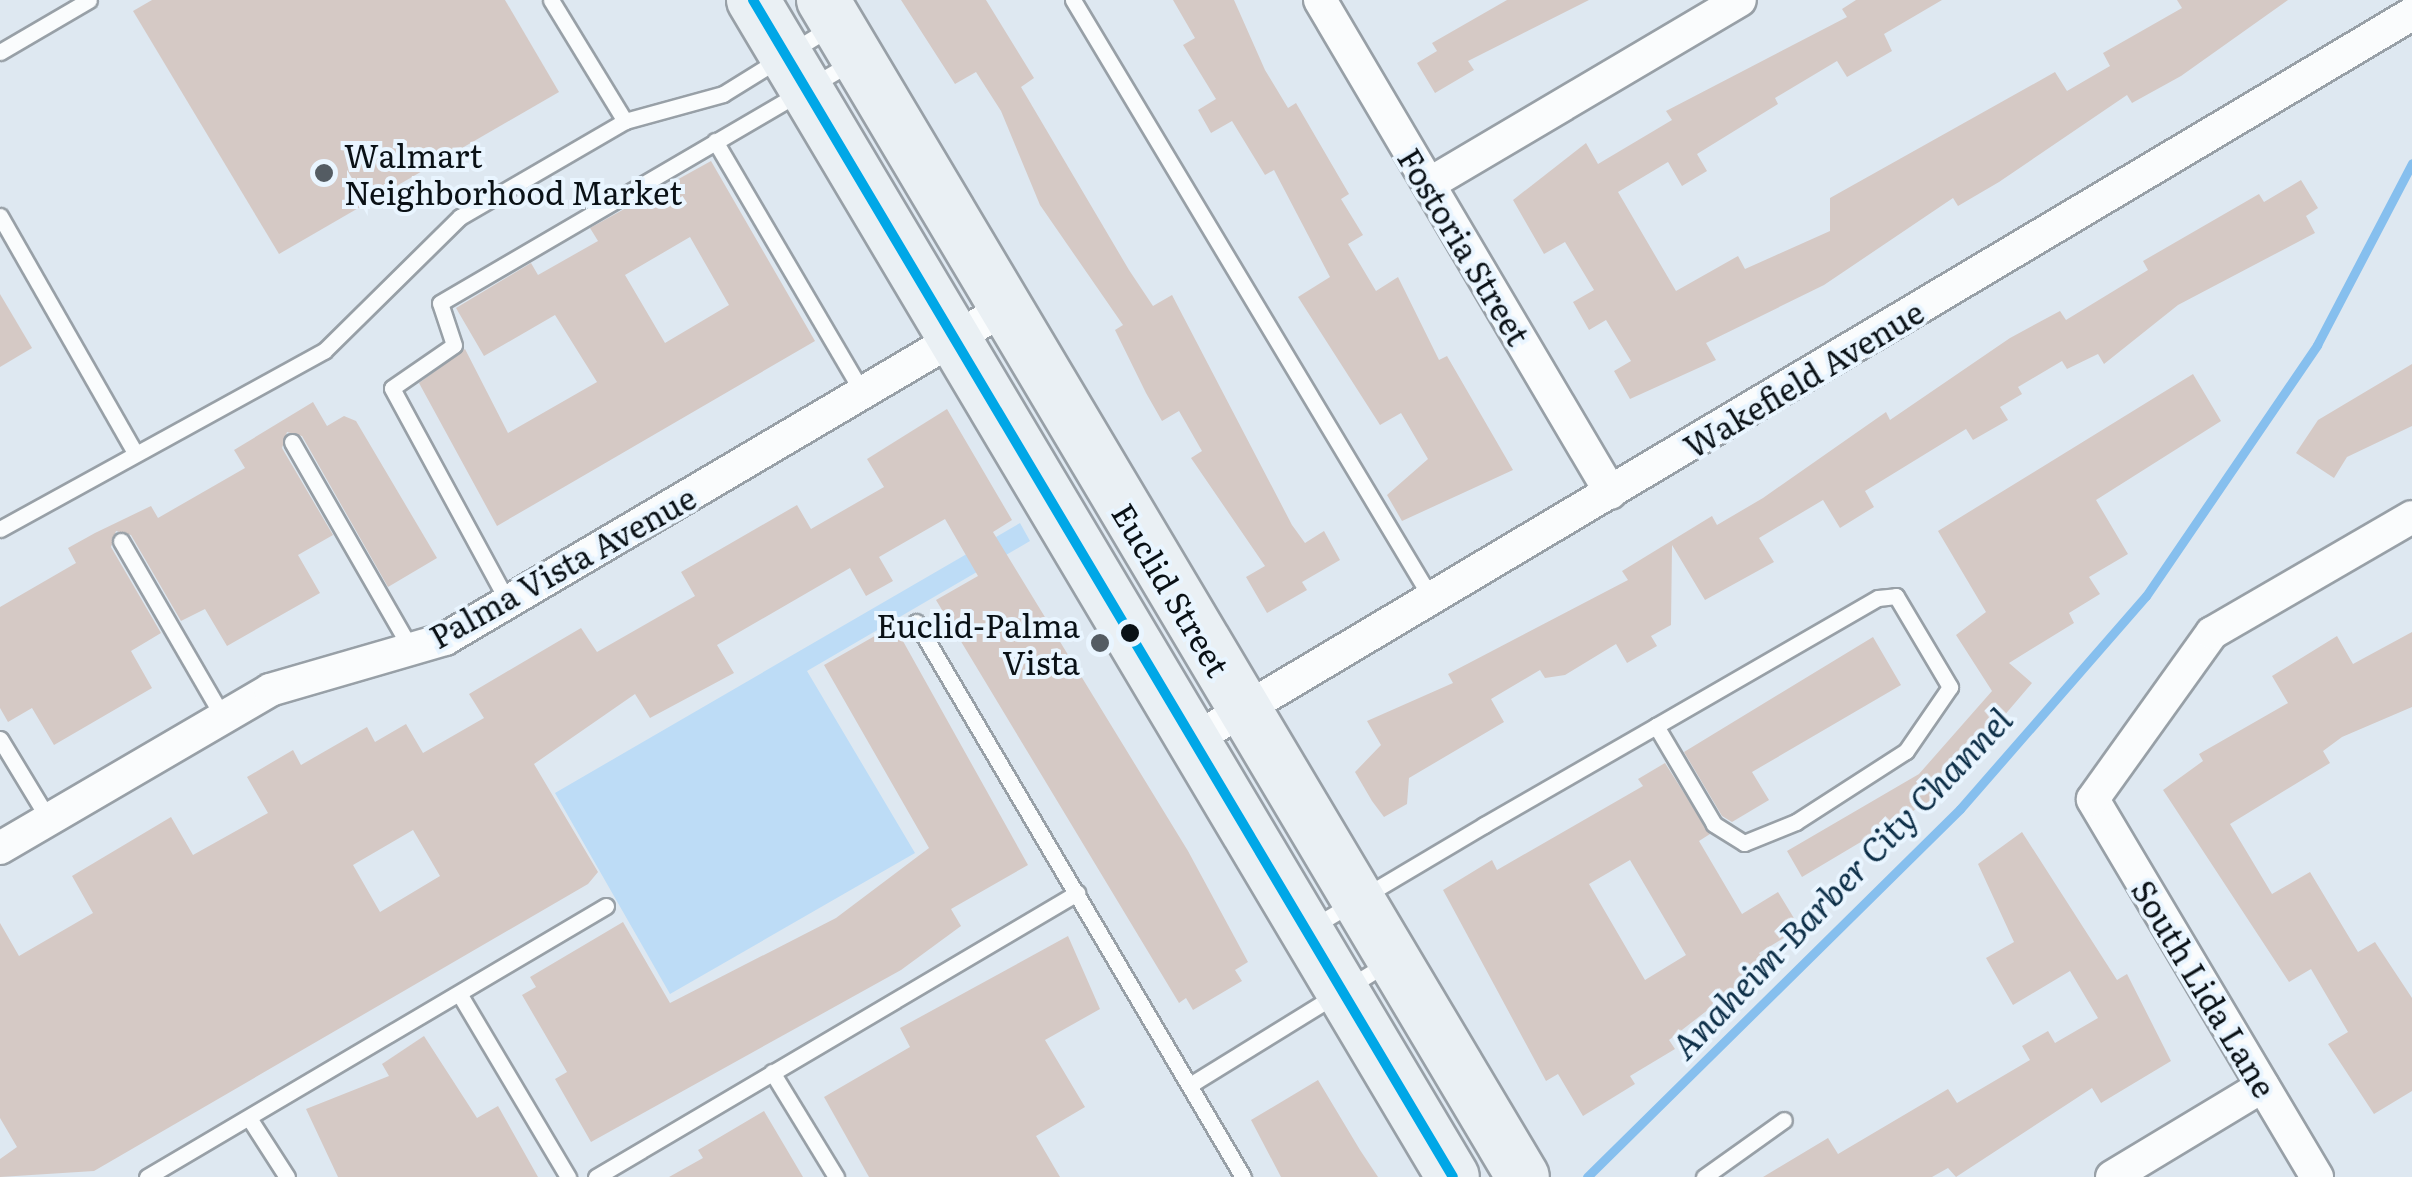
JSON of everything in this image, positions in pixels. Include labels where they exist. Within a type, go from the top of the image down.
[{"type":"main road","name":"Euclid Street","points":[[753,0],[1453,1177]]},
{"type":"main road","name":"Euclid Street","points":[[839,28],[1522,1177]]},
{"type":"street","name":"Fostoria Street","points":[[1320,0],[1611,493]]},
{"type":"street","points":[[1429,184],[1740,0]]},
{"type":"street","name":"Wakefield Avenue","points":[[1193,740],[1434,602],[2412,14]]},
{"type":"street","name":"Palma Vista Avenue","points":[[0,848],[270,690],[411,650],[508,602],[1006,308]]},
{"type":"street","name":"South Lida Lane","points":[[2318,1177],[2093,799],[2212,633],[2412,517]]},
{"type":"street","points":[[2112,1177],[2263,1086]]},
{"type":"lane","points":[[0,52],[89,0]]},
{"type":"lane","points":[[551,0],[625,121]]},
{"type":"lane","points":[[1073,0],[1434,602]]},
{"type":"lane","points":[[508,602],[392,388],[454,345],[440,303],[450,293],[716,141],[796,72],[839,28]]},
{"type":"lane","points":[[0,529],[134,449],[324,352],[460,217],[625,121],[796,72],[839,28]]},
{"type":"lane","points":[[716,141],[862,392]]},
{"type":"lane","points":[[0,216],[134,449]]},
{"type":"lane","points":[[292,442],[411,650]]},
{"type":"lane","points":[[121,542],[223,718]]},
{"type":"lane","points":[[1306,931],[1656,726],[1878,598],[1896,596],[1950,687],[1906,750],[1796,822],[1744,844],[1714,824],[1656,726]]},
{"type":"lane","points":[[916,622],[1243,1177]]},
{"type":"lane","points":[[0,739],[49,820]]},
{"type":"lane","points":[[596,1177],[1077,893]]},
{"type":"lane","points":[[147,1177],[606,906]]},
{"type":"lane","points":[[1190,1085],[1393,959]]},
{"type":"lane","points":[[460,995],[568,1177]]},
{"type":"lane","points":[[772,1072],[836,1177]]},
{"type":"lane","points":[[249,1118],[287,1177]]},
{"type":"lane","points":[[1704,1177],[1784,1120]]},
{"type":"shaded area","points":[[1020,523],[1030,541],[807,671],[915,853],[670,994],[555,793]]},
{"type":"building","name":"Walmart Neighborhood Market","points":[[152,0],[505,0],[559,92],[279,254],[133,11]]},
{"type":"building","points":[[901,0],[986,0],[1034,78],[1021,87],[1129,270],[1153,306],[1172,295],[1292,525],[1305,543],[1324,531],[1340,560],[1302,582],[1307,590],[1267,613],[1246,577],[1265,566],[1191,458],[1202,451],[1179,411],[1162,421],[1115,330],[1123,325],[1040,205],[1001,111],[976,72],[955,84]]},
{"type":"building","points":[[1173,0],[1234,0],[1265,70],[1288,108],[1296,103],[1349,194],[1341,199],[1363,235],[1348,244],[1376,291],[1398,277],[1439,360],[1447,356],[1513,470],[1402,521],[1387,495],[1428,459],[1401,413],[1380,425],[1298,297],[1330,277],[1274,170],[1265,175],[1232,121],[1211,133],[1198,110],[1216,99],[1183,45],[1195,38]]},
{"type":"building","points":[[1507,0],[1589,0],[1468,61],[1474,70],[1435,93],[1417,63],[1437,51],[1432,43]]},
{"type":"building","points":[[1856,0],[1942,0],[1884,34],[1892,51],[1847,77],[1837,61],[1775,98],[1778,104],[1697,154],[1707,171],[1682,186],[1668,162],[1618,192],[1676,291],[1738,256],[1745,269],[1830,231],[1830,198],[2055,72],[2067,91],[2110,66],[2103,53],[2182,8],[2177,0],[2288,0],[2181,76],[2132,103],[2127,95],[1999,182],[1958,206],[1953,198],[1824,285],[1706,343],[1716,360],[1630,399],[1614,371],[1631,361],[1606,320],[1589,330],[1573,302],[1594,290],[1565,242],[1544,254],[1513,200],[1586,143],[1598,164],[1672,120],[1666,111],[1847,17],[1842,9]]},
{"type":"building","points":[[711,161],[815,341],[497,526],[419,383],[465,349],[508,433],[597,382],[555,315],[484,356],[456,308],[531,263],[538,275],[598,241],[590,228]],"holes":[[[690,237],[729,305],[665,343],[625,275]]]},
{"type":"building","points":[[2301,180],[2318,208],[2306,216],[2315,233],[2178,305],[2104,364],[2098,354],[2067,369],[2062,361],[2018,387],[2022,394],[2000,407],[2008,420],[1973,440],[1966,429],[1865,491],[1874,507],[1840,528],[1823,500],[1759,538],[1774,562],[1705,600],[1672,545],[1671,625],[1651,636],[1657,646],[1627,663],[1616,644],[1565,675],[1545,678],[1540,670],[1491,699],[1504,722],[1409,778],[1407,804],[1384,817],[1372,801],[1355,772],[1381,745],[1367,721],[1453,683],[1448,674],[1628,580],[1622,571],[1712,516],[1717,525],[1763,498],[1886,412],[1890,420],[2010,338],[2060,311],[2066,320],[2148,270],[2143,261],[2259,194],[2264,202]]},
{"type":"building","points":[[0,294],[32,348],[0,367]]},
{"type":"building","points":[[2412,364],[2412,426],[2347,457],[2334,478],[2296,453],[2318,420]]},
{"type":"building","points":[[2193,374],[2221,421],[2096,500],[2128,554],[2089,577],[2100,594],[2069,613],[2074,623],[2009,663],[2032,683],[1933,799],[1802,877],[1787,851],[1919,774],[1992,691],[1956,635],[1986,612],[1938,531]]},
{"type":"building","points":[[313,402],[327,426],[344,416],[356,421],[437,558],[388,587],[302,436],[287,432],[282,448],[333,535],[298,555],[320,593],[227,646],[205,609],[181,621],[131,535],[116,531],[111,547],[161,633],[131,651],[152,688],[54,745],[32,708],[8,722],[0,708],[0,607],[76,563],[68,548],[151,506],[158,518],[245,468],[234,450]]},
{"type":"building","points":[[947,409],[1012,520],[993,532],[1188,851],[1248,962],[1235,970],[1242,981],[1193,1010],[1186,998],[1179,1003],[936,600],[978,576],[945,519],[879,557],[893,581],[866,596],[850,568],[717,645],[734,673],[650,718],[635,694],[534,764],[598,872],[588,884],[94,1171],[0,1177],[0,1159],[17,1147],[0,1118],[0,923],[19,956],[93,913],[72,876],[171,817],[193,855],[268,813],[247,777],[293,750],[301,765],[367,727],[375,742],[406,724],[423,753],[484,718],[469,694],[581,628],[597,652],[695,596],[681,572],[797,505],[811,529],[884,487],[867,459]],"holes":[[[413,830],[440,876],[380,912],[353,865]]]},
{"type":"building","points":[[894,625],[1028,865],[951,909],[961,926],[901,970],[591,1142],[555,1079],[567,1072],[522,995],[536,987],[530,977],[623,922],[670,1003],[836,918],[929,848],[824,665]]},
{"type":"building","points":[[2412,632],[2412,707],[2342,737],[2323,751],[2330,763],[2230,824],[2272,894],[2310,872],[2358,952],[2375,942],[2412,998],[2412,1091],[2374,1114],[2328,1044],[2348,1032],[2311,969],[2289,982],[2163,790],[2203,761],[2199,754],[2288,703],[2272,676],[2337,636],[2353,664]]},
{"type":"building","points":[[1873,637],[1901,685],[1752,772],[1769,800],[1732,822],[1722,816],[1684,752]]},
{"type":"building","points":[[1665,763],[1710,834],[1699,841],[1742,914],[1778,892],[1800,928],[1759,953],[1767,964],[1669,1040],[1675,1049],[1630,1076],[1635,1084],[1583,1116],[1558,1074],[1546,1081],[1443,890],[1492,860],[1497,870],[1643,786],[1638,779]],"holes":[[[1630,860],[1686,955],[1645,980],[1589,884]]]},
{"type":"building","points":[[2022,832],[2117,980],[2127,974],[2171,1061],[2101,1103],[2092,1088],[1956,1177],[1948,1168],[1932,1177],[1763,1177],[1828,1138],[1838,1154],[1948,1089],[1957,1103],[2030,1060],[2022,1046],[2048,1031],[2055,1043],[2098,1018],[2070,971],[2013,1005],[1986,958],[2014,942],[1978,864]]},
{"type":"building","points":[[1068,936],[1100,1009],[1045,1040],[1085,1107],[1036,1136],[1060,1177],[869,1177],[824,1097],[910,1047],[900,1028]]},
{"type":"building","points":[[424,1036],[477,1118],[498,1106],[538,1177],[338,1177],[306,1109],[389,1076],[382,1064]]},
{"type":"building","points":[[1318,1080],[1378,1177],[1281,1177],[1251,1120]]},
{"type":"building","points":[[764,1111],[803,1177],[669,1177],[703,1158],[698,1150]]},
{"type":"waterway","name":"Anaheim-Barber City Channel","points":[[1587,1177],[1960,809],[2146,596],[2317,345],[2412,163]]},
{"type":"transit line","points":[[753,0],[1453,1177]]},
{"type":"place","name":"Walmart Neighborhood Market","points":[[324,173]]},
{"type":"place","name":"Euclid-Palma Vista","points":[[1100,643]]}]
